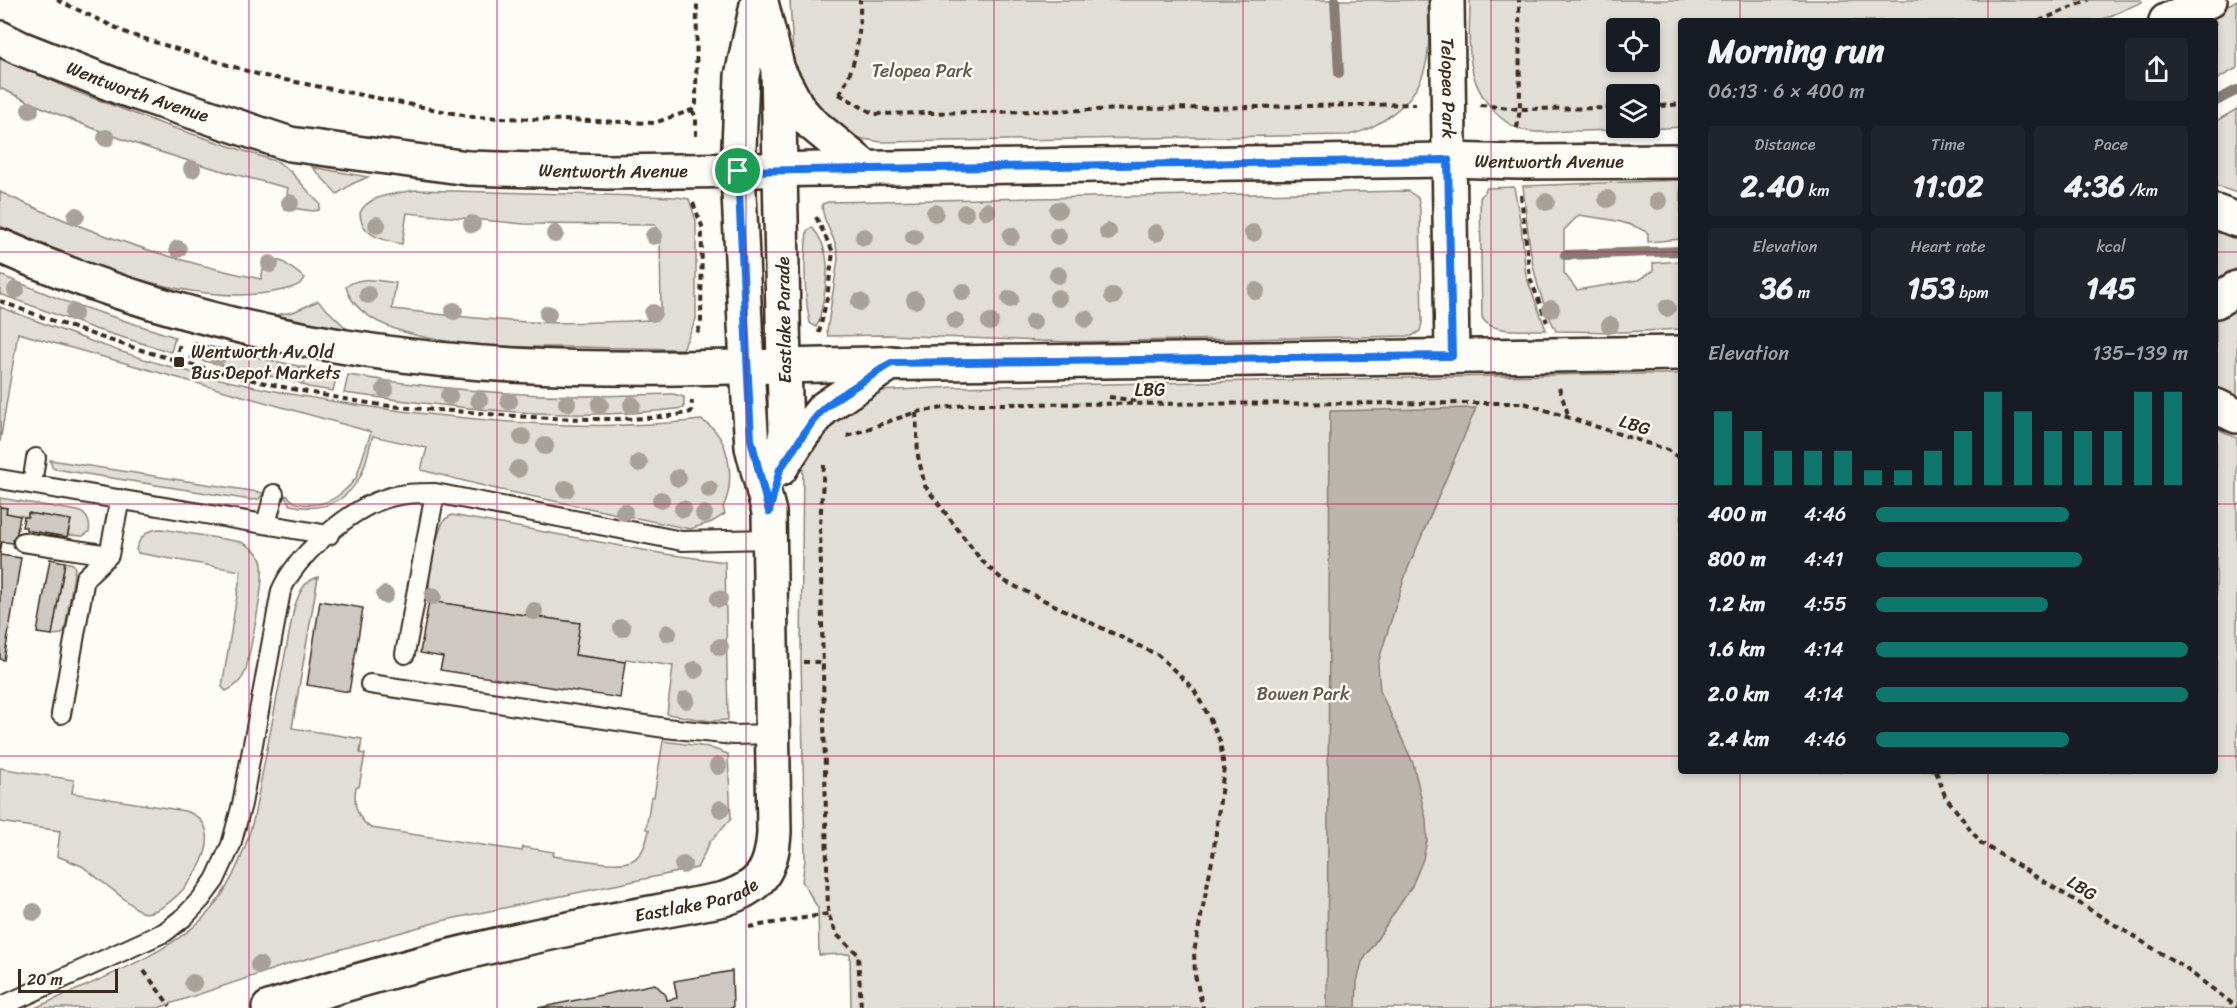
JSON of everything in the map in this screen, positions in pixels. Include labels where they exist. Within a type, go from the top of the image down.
[{"type":"main road","points":[[759,0],[778,70],[798,108],[810,123],[867,169]]},
{"type":"main road","points":[[738,171],[742,76],[759,0]]},
{"type":"main road","name":"Telopea Park","points":[[1447,0],[1452,356]]},
{"type":"main road","points":[[2172,18],[2210,0]]},
{"type":"main road","name":"Wentworth Avenue","points":[[0,38],[119,87],[290,144],[468,168],[607,172],[1448,160],[1678,161]]},
{"type":"main road","points":[[778,70],[782,170]]},
{"type":"main road","name":"Eastlake Parade","points":[[269,1008],[385,973],[452,956],[565,930],[724,899],[742,892],[764,874],[771,861],[774,832],[770,525],[786,430],[782,170]]},
{"type":"main road","name":"Eastlake Parade","points":[[738,171],[752,447],[770,525]]},
{"type":"main road","points":[[2218,213],[2237,220]]},
{"type":"main road","points":[[0,246],[97,283],[174,308],[273,333],[361,350],[432,359],[518,365],[784,367],[891,363],[1678,354]]},
{"type":"main road","points":[[2218,300],[2237,288]]},
{"type":"main road","name":"Eastlake Parade","points":[[780,469],[802,435],[823,409],[891,363]]},
{"type":"main road","points":[[2218,407],[2237,416]]},
{"type":"lane","points":[[32,484],[36,458]]},
{"type":"lane","points":[[0,479],[329,535]]},
{"type":"lane","points":[[0,1007],[165,932],[201,899],[220,871],[231,845],[242,804],[281,591],[299,562],[352,516],[378,501],[395,496],[435,493],[682,541],[770,525]]},
{"type":"lane","points":[[405,654],[435,493]]},
{"type":"lane","points":[[266,524],[274,494]]},
{"type":"lane","points":[[61,714],[85,578],[109,555],[120,499]]},
{"type":"lane","points":[[23,542],[109,555]]},
{"type":"lane","points":[[370,684],[664,728],[734,735],[772,734]]},
{"type":"path","points":[[57,0],[129,34],[260,75],[473,117],[654,123],[692,110],[696,104],[697,0]]},
{"type":"path","points":[[860,0],[861,21],[854,62],[839,94],[874,114],[1450,103],[1520,109],[1606,108]]},
{"type":"path","points":[[1517,127],[1520,109],[1519,0]]},
{"type":"path","points":[[2046,18],[2089,0]]},
{"type":"path","points":[[1660,106],[1678,104]]},
{"type":"path","points":[[692,110],[697,126]]},
{"type":"path","points":[[1521,188],[1530,278],[1550,333]]},
{"type":"path","points":[[693,203],[702,226],[701,324],[694,341]]},
{"type":"path","points":[[813,210],[833,252],[820,330]]},
{"type":"path","points":[[0,301],[105,339],[175,361],[289,388],[377,404],[443,411],[574,419],[661,417],[691,412]]},
{"type":"path","points":[[175,361],[181,340]]},
{"type":"path","points":[[1558,385],[1569,417]]},
{"type":"path","name":"LBG","points":[[845,436],[916,412],[971,404],[1524,403],[1668,450],[1678,457]]},
{"type":"path","points":[[916,412],[918,456],[925,486],[981,560],[1004,581],[1158,655],[1193,688],[1208,715],[1220,741],[1224,768],[1213,856],[1194,952],[1195,975],[1203,1008]]},
{"type":"path","points":[[825,462],[820,525],[828,914],[837,934],[858,954],[861,1008]]},
{"type":"path","points":[[801,662],[824,662]]},
{"type":"path","name":"LBG","points":[[1937,774],[1945,796],[1981,843],[2182,966],[2237,1007]]},
{"type":"path","points":[[748,927],[828,914]]},
{"type":"path","points":[[127,949],[170,1006]]},
{"type":"green space","name":"Telopea Park","points":[[790,0],[1428,0],[1427,60],[1418,86],[1397,110],[1369,129],[1349,135],[881,142],[851,137],[821,119],[794,71]]},
{"type":"green space","points":[[1470,0],[2141,0],[2142,2],[2106,18],[1678,18],[1678,127],[1660,128],[1660,84],[1606,84],[1606,130],[1526,131],[1506,122],[1493,110],[1475,81],[1471,64]]},
{"type":"green space","points":[[2237,0],[2237,68],[2218,79],[2218,18],[2205,18]]},
{"type":"green space","points":[[0,56],[74,91],[162,124],[278,162],[291,172],[320,204],[319,210],[285,207],[288,188],[214,169],[141,146],[70,119],[0,88]]},
{"type":"green space","points":[[2237,109],[2237,193],[2218,187],[2218,120]]},
{"type":"green space","points":[[312,167],[368,177],[337,194]]},
{"type":"green space","points":[[1678,180],[1678,239],[1648,242],[1648,233],[1632,225],[1579,215],[1564,230],[1564,273],[1577,290],[1638,280],[1653,271],[1653,263],[1678,261],[1678,329],[1623,332],[1556,331],[1547,313],[1532,260],[1523,186]]},
{"type":"green space","points":[[1514,187],[1521,225],[1526,276],[1546,330],[1501,329],[1486,323],[1482,317],[1480,198],[1487,188]]},
{"type":"green space","points":[[416,190],[689,199],[696,220],[696,319],[683,349],[526,347],[451,342],[415,335],[383,324],[359,309],[346,287],[363,280],[396,283],[392,309],[478,318],[560,323],[654,320],[661,315],[660,235],[655,225],[524,224],[407,213],[402,244],[374,236],[364,227],[360,213],[369,202],[384,196]]},
{"type":"green space","points":[[1408,191],[1418,198],[1420,209],[1422,323],[1420,331],[1412,336],[1070,342],[887,335],[828,336],[838,259],[836,244],[823,211],[822,204],[828,202]]},
{"type":"green space","points":[[0,192],[63,220],[161,254],[261,279],[266,257],[283,262],[305,278],[299,284],[286,289],[240,295],[205,293],[134,278],[63,253],[0,226]]},
{"type":"green space","points":[[2218,226],[2237,232],[2237,268],[2218,281]]},
{"type":"green space","points":[[812,227],[820,238],[827,261],[826,284],[816,327],[810,323],[805,277],[807,231]]},
{"type":"green space","points":[[0,275],[67,302],[175,337],[171,352],[95,329],[0,294]]},
{"type":"green space","points":[[318,301],[347,329],[275,315],[293,312]]},
{"type":"green space","points":[[2237,305],[2237,396],[2218,388],[2218,316]]},
{"type":"green space","points":[[0,307],[149,361],[244,385],[354,405],[524,423],[643,425],[701,420],[716,432],[728,458],[730,479],[723,507],[725,514],[712,522],[690,529],[496,489],[421,470],[427,448],[373,436],[360,477],[347,494],[321,507],[290,505],[284,495],[296,503],[319,504],[333,499],[345,490],[356,478],[371,432],[18,333],[0,442]]},
{"type":"green space","points":[[195,343],[337,374],[333,391],[190,358]]},
{"type":"green space","name":"Bowen Park","points":[[1678,374],[1678,774],[2218,774],[2218,429],[2237,438],[2237,1008],[851,1008],[850,954],[819,955],[818,908],[802,881],[805,860],[801,655],[803,462],[810,439],[872,392],[956,387]]},
{"type":"green space","points":[[348,375],[434,387],[519,394],[577,396],[674,394],[684,397],[684,408],[642,412],[557,414],[429,404],[344,393]]},
{"type":"green space","points":[[50,460],[264,493],[259,499],[251,500],[55,469]]},
{"type":"green space","points":[[0,498],[78,511],[88,519],[89,532],[83,536],[68,535],[71,520],[29,513],[28,517],[6,513],[7,508],[0,507]]},
{"type":"green space","points":[[452,515],[665,554],[725,562],[728,720],[710,721],[667,714],[673,666],[575,655],[579,623],[429,601],[430,560],[442,524]]},
{"type":"green space","points":[[162,529],[241,542],[253,549],[261,560],[260,597],[246,670],[238,683],[226,691],[222,687],[241,571],[138,553],[136,549],[143,537],[153,530]]},
{"type":"green space","points":[[65,562],[73,564],[75,568],[65,629],[62,634],[52,635]]},
{"type":"green space","points":[[318,577],[292,728],[362,739],[360,753],[365,754],[359,787],[356,787],[355,805],[362,820],[371,828],[522,851],[523,847],[554,852],[553,856],[625,863],[638,856],[646,841],[651,797],[654,797],[663,741],[708,747],[728,754],[731,819],[710,842],[697,868],[441,921],[292,963],[158,1008],[35,1008],[125,968],[170,944],[205,916],[230,882],[254,817],[294,608],[305,585]]},
{"type":"green space","points":[[0,768],[74,780],[72,793],[185,811],[201,821],[207,836],[205,853],[184,889],[169,903],[154,911],[141,912],[82,866],[57,856],[60,831],[0,822]]},
{"type":"shaded area","points":[[1476,408],[1406,573],[1378,665],[1380,691],[1413,763],[1426,819],[1427,840],[1423,859],[1412,886],[1362,962],[1357,982],[1356,1008],[1327,1008],[1330,411]]},
{"type":"building","points":[[0,507],[7,508],[6,513],[20,516],[15,543],[2,542],[0,554]]},
{"type":"building","points":[[28,513],[71,520],[67,537],[26,530],[26,527],[22,527],[24,517],[28,517]]},
{"type":"building","points":[[0,555],[21,558],[4,660],[0,659]]},
{"type":"building","points":[[50,559],[65,562],[52,635],[37,633]]},
{"type":"building","points":[[320,601],[363,608],[349,692],[307,685]]},
{"type":"building","points":[[429,601],[580,623],[575,655],[625,662],[620,698],[440,670],[443,657],[420,653]]},
{"type":"building","points":[[732,971],[733,1008],[538,1008],[655,984],[666,995],[667,1000],[677,998],[674,981]]},
{"type":"waterway","points":[[1335,0],[1339,73]]},
{"type":"waterway","points":[[2218,100],[2237,90]]},
{"type":"waterway","points":[[1565,255],[1678,251]]},
{"type":"place","name":"Wentworth Av Old Bus Depot Markets","points":[[179,362]]},
{"type":"route","points":[[1448,160],[1452,356],[891,363],[837,398],[812,422],[780,469],[769,512],[751,439],[738,171],[1448,160]]}]
